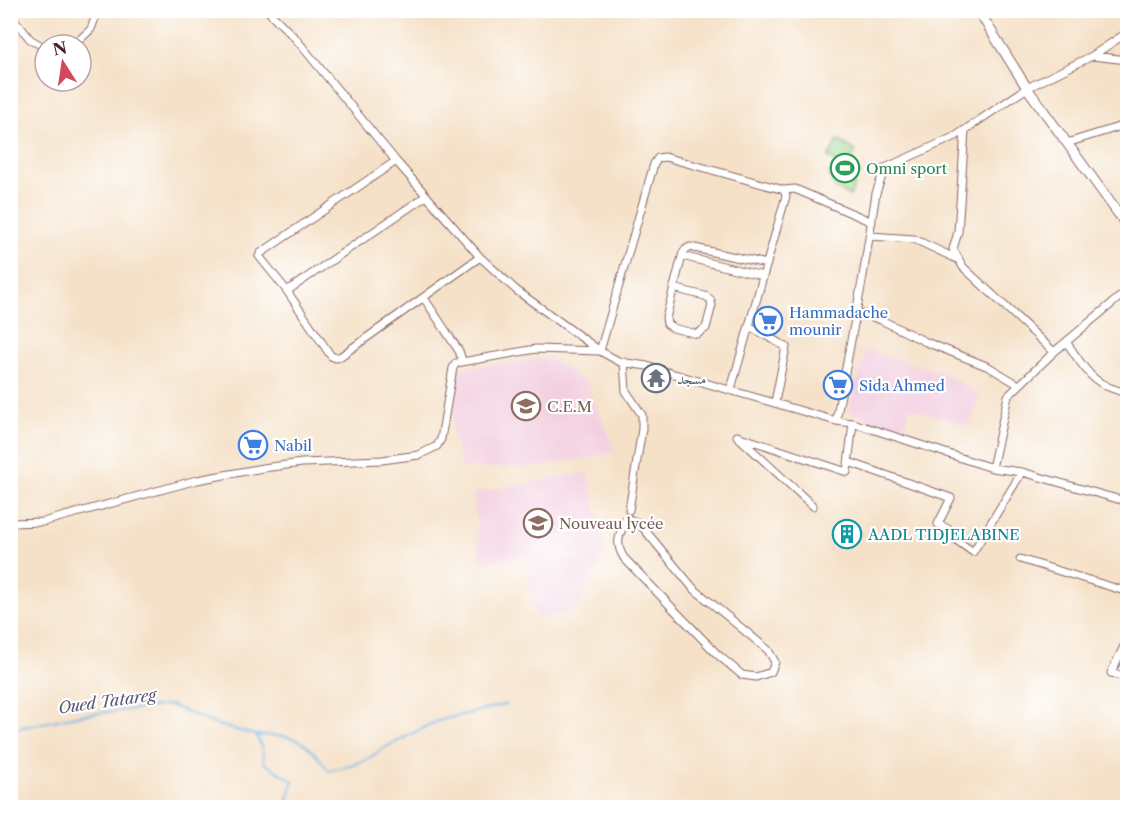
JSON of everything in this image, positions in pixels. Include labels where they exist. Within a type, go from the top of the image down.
[{"type":"main road","points":[[978,10],[1027,88],[1128,227]]},
{"type":"street","points":[[87,33],[91,29],[98,10]]},
{"type":"street","points":[[267,10],[296,39],[396,161],[480,257],[516,290],[600,351],[624,362],[730,389],[836,421],[853,423],[992,468],[1022,472],[1128,502]]},
{"type":"street","points":[[10,14],[33,41]]},
{"type":"street","points":[[836,421],[876,193],[885,168],[896,161],[941,144],[1027,88],[1092,56],[1128,32]]},
{"type":"street","points":[[1092,56],[1128,60]]},
{"type":"street","points":[[1067,143],[1128,124]]},
{"type":"street","points":[[965,130],[958,232],[953,249],[963,267],[1054,352]]},
{"type":"street","points":[[600,351],[654,164],[658,158],[665,157],[783,190],[795,189],[872,222]]},
{"type":"street","points":[[396,161],[259,256],[332,356],[336,358],[341,356],[480,257]]},
{"type":"street","points":[[730,389],[786,196],[783,190]]},
{"type":"street","points":[[286,291],[426,196]]},
{"type":"street","points":[[870,236],[914,239],[959,260]]},
{"type":"street","points":[[673,288],[710,299],[712,305],[706,328],[698,334],[667,324],[666,318],[673,288],[685,249],[690,247],[766,264]]},
{"type":"street","points":[[682,256],[763,276]]},
{"type":"street","points":[[992,468],[1008,396],[1054,352],[1128,290]]},
{"type":"street","points":[[424,298],[459,351],[462,360]]},
{"type":"street","points":[[856,312],[881,320],[989,368],[1019,386]]},
{"type":"street","points":[[749,326],[786,347],[775,402]]},
{"type":"street","points":[[1067,343],[1093,379],[1110,390],[1128,393]]},
{"type":"street","points":[[10,522],[44,522],[197,480],[252,470],[302,463],[382,460],[419,455],[437,446],[441,439],[453,368],[456,363],[462,360],[536,349],[600,351]]},
{"type":"street","points":[[624,362],[626,391],[642,415],[642,429],[629,510]]},
{"type":"street","points":[[813,506],[737,436],[847,472],[853,423]]},
{"type":"street","points":[[849,462],[951,498],[938,524],[948,529],[959,542],[973,552],[1022,472]]},
{"type":"street","points":[[626,518],[639,523],[693,588],[768,650],[775,662],[771,672],[756,677],[742,675],[717,654],[624,558],[618,548],[619,537],[626,518]]},
{"type":"street","points":[[1020,560],[1128,592]]},
{"type":"street","points":[[1128,638],[1112,673],[1128,678]]},
{"type":"shaded area","points":[[867,350],[943,373],[979,395],[969,426],[910,408],[904,429],[847,412]]},
{"type":"shaded area","name":"C.E.M","points":[[551,358],[586,382],[616,452],[537,467],[461,468],[452,430],[460,368]]},
{"type":"shaded area","name":"Nouveau lycée","points":[[588,472],[606,552],[576,610],[536,620],[525,557],[480,562],[474,493]]},
{"type":"green space","name":"Omni sport","points":[[838,140],[856,151],[852,158],[860,174],[858,173],[852,184],[855,186],[850,196],[835,188],[829,175],[836,162],[828,157]]},
{"type":"waterway","points":[[257,735],[282,736],[299,741],[313,751],[329,771],[364,761],[437,721],[507,704]]},
{"type":"waterway","name":"Oued Tatareg","points":[[10,730],[81,715],[170,705],[217,725],[256,735],[262,748],[264,763],[293,781],[286,808]]},
{"type":"place","name":"Omni sport","points":[[845,168]]},
{"type":"place","name":"Hammadache mounir","points":[[768,321]]},
{"type":"place","name":"مسجد","points":[[656,378]]},
{"type":"place","name":"Sida Ahmed","points":[[838,385]]},
{"type":"place","name":"C.E.M","points":[[526,406]]},
{"type":"place","name":"Nabil","points":[[253,445]]},
{"type":"place","name":"Nouveau lycée","points":[[538,523]]},
{"type":"place","name":"AADL TIDJELABINE","points":[[847,534]]}]
